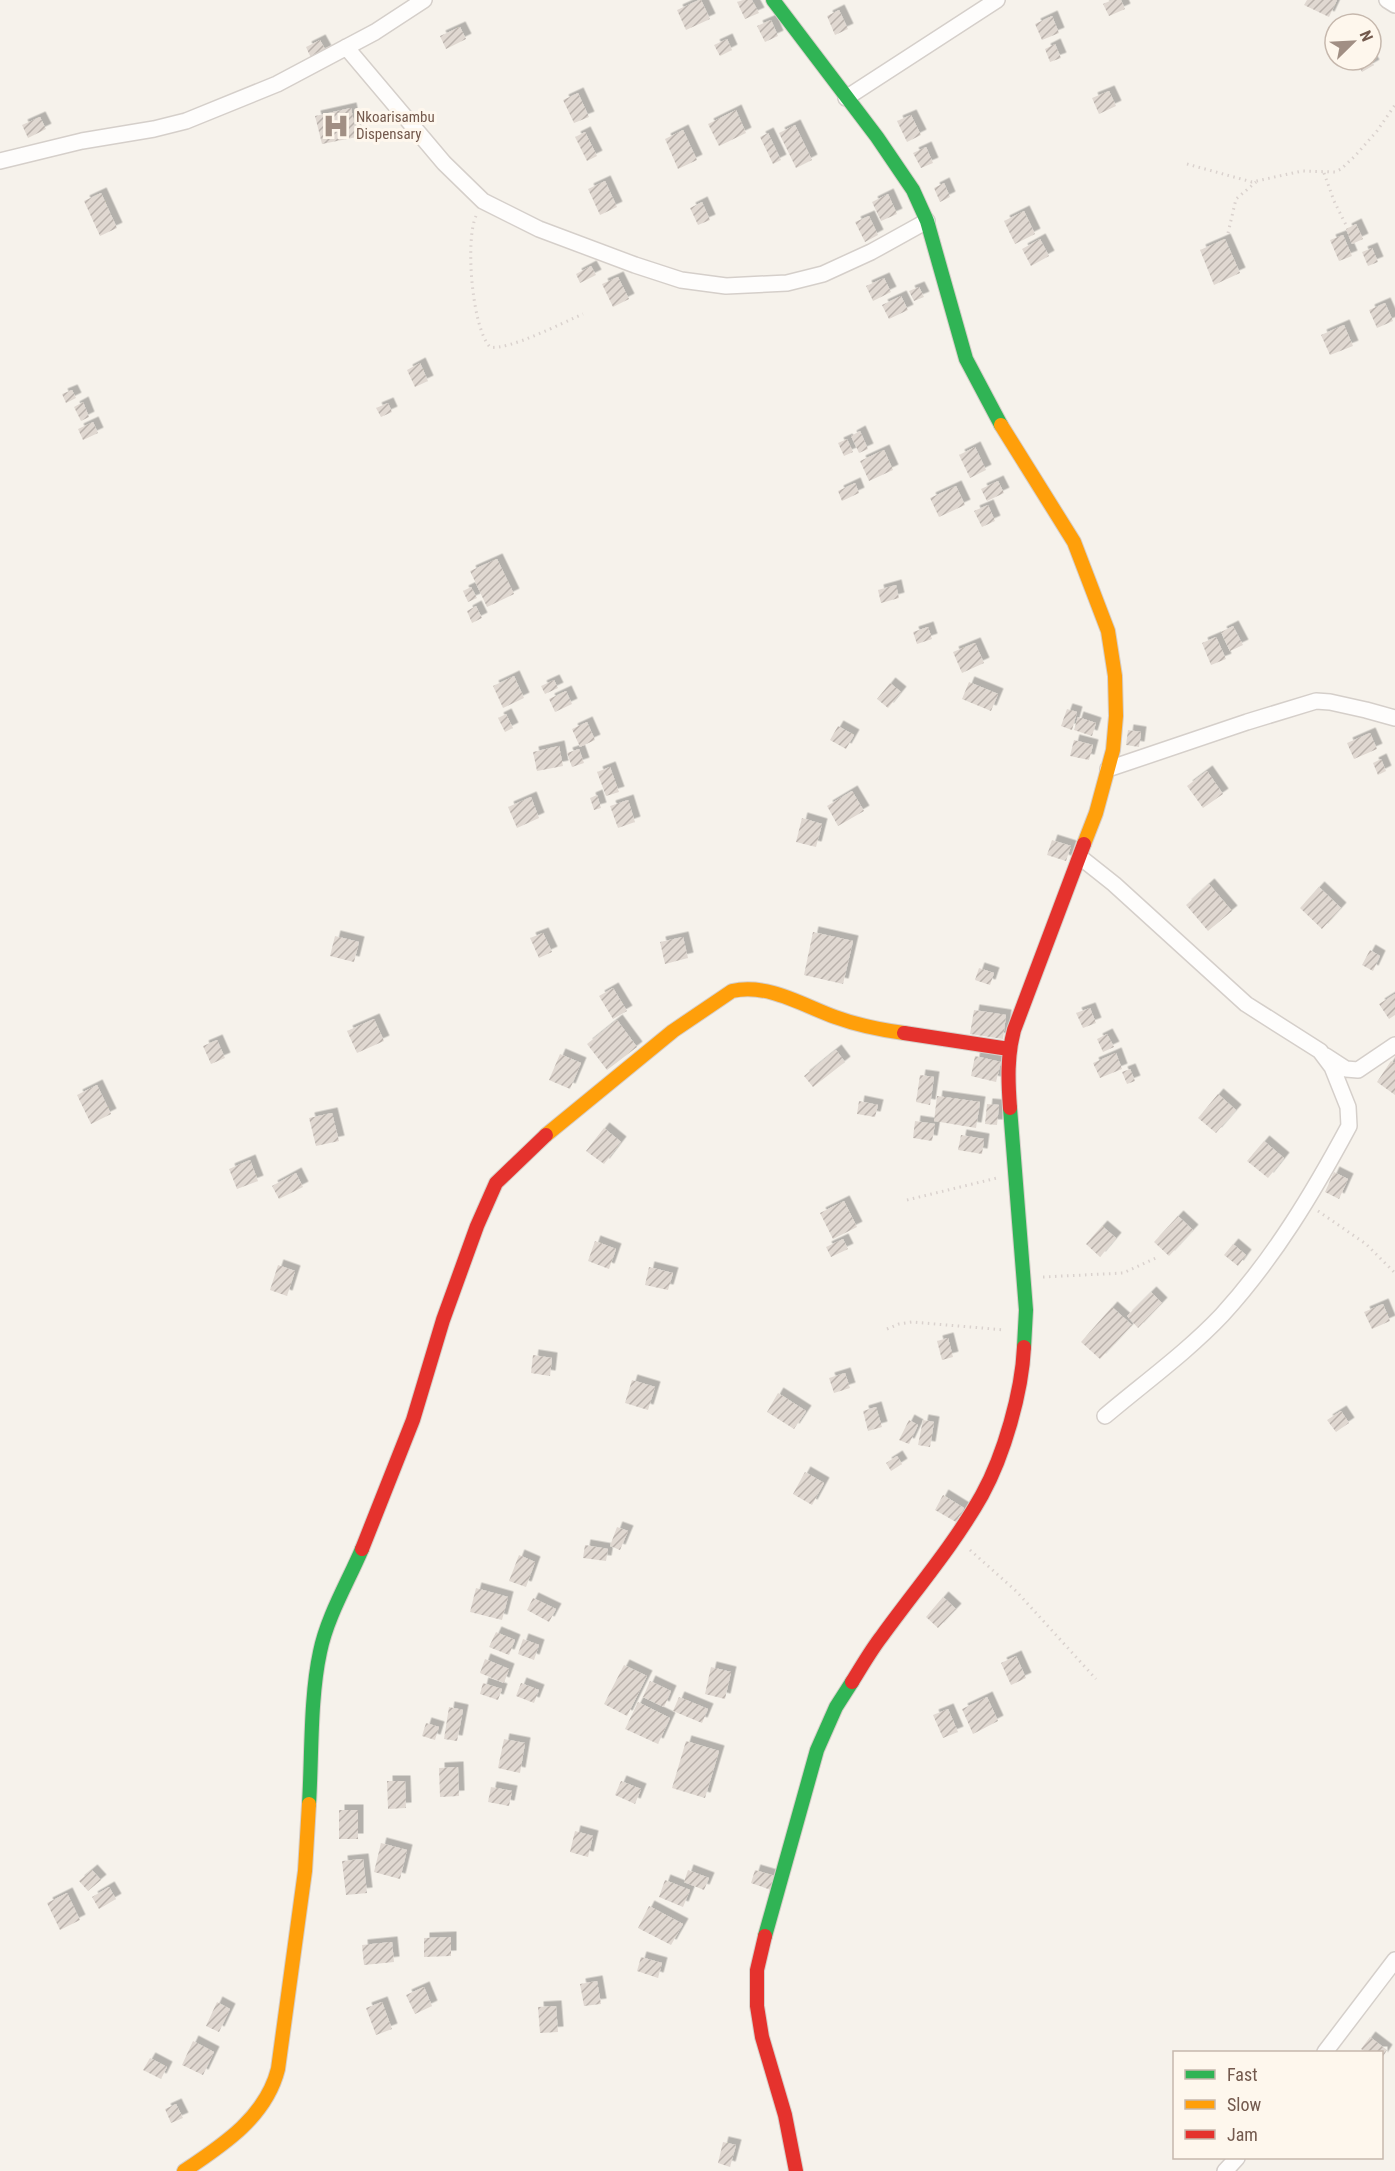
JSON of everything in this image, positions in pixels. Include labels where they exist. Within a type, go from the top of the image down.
[{"type":"street","points":[[0,161],[82,141],[162,128],[186,121],[277,84],[375,32],[424,0]]},
{"type":"street","points":[[773,0],[877,137],[913,190],[927,221],[966,358],[989,405],[1074,543],[1108,631],[1115,676],[1116,716],[1113,750],[1080,857],[1014,1030],[1009,1050],[1008,1081],[1026,1310],[1023,1366],[1005,1440],[982,1495],[955,1538],[880,1638],[836,1707],[817,1750],[757,1970],[757,2006],[762,2037],[785,2115],[796,2171]]},
{"type":"street","points":[[846,98],[997,0]]},
{"type":"street","points":[[1388,0],[1395,5]]},
{"type":"street","points":[[346,47],[444,163],[483,201],[539,229],[681,280],[726,286],[787,283],[823,274],[871,252],[927,221]]},
{"type":"street","points":[[1108,769],[1316,701],[1395,718]]},
{"type":"street","points":[[1080,857],[1114,884],[1246,1004],[1346,1069],[1358,1070],[1395,1045]]},
{"type":"street","points":[[184,2171],[210,2154],[253,2116],[272,2090],[278,2069],[305,1871],[316,1677],[320,1650],[413,1420],[462,1268],[496,1183],[529,1150],[673,1031],[732,992],[766,990],[838,1018],[891,1031],[1009,1050]]},
{"type":"street","points":[[1105,1416],[1222,1315],[1272,1253],[1306,1203],[1349,1126],[1348,1107],[1326,1056]]},
{"type":"street","points":[[1325,2051],[1395,1960]]},
{"type":"street","points":[[1225,2171],[1235,2159]]},
{"type":"path","points":[[1188,164],[1248,182],[1302,171],[1331,173],[1341,169],[1355,156],[1377,131],[1395,105]]},
{"type":"path","points":[[1324,173],[1346,225]]},
{"type":"path","points":[[1228,233],[1236,199],[1258,181]]},
{"type":"path","points":[[483,201],[474,220],[470,241],[470,262],[478,320],[485,342],[497,349],[583,314]]},
{"type":"path","points":[[907,1200],[1016,1173]]},
{"type":"path","points":[[1306,1203],[1366,1244],[1395,1273]]},
{"type":"path","points":[[1023,1278],[1116,1274],[1158,1257]]},
{"type":"path","points":[[887,1329],[912,1322],[1025,1331]]},
{"type":"path","points":[[955,1538],[1017,1592],[1096,1679]]},
{"type":"building","points":[[699,0],[710,19],[686,30],[677,10]]},
{"type":"building","points":[[752,0],[759,13],[745,19],[737,2]]},
{"type":"building","points":[[1112,0],[1121,0],[1125,9],[1109,16],[1103,4]]},
{"type":"building","points":[[1307,0],[1337,0],[1331,12],[1323,12],[1323,14],[1304,5]]},
{"type":"building","points":[[839,10],[848,29],[835,35],[827,16]]},
{"type":"building","points":[[1052,16],[1059,33],[1042,40],[1035,24]]},
{"type":"building","points":[[771,20],[778,36],[765,42],[757,26]]},
{"type":"building","points":[[460,27],[466,39],[446,49],[440,36]]},
{"type":"building","points":[[727,39],[732,50],[720,56],[714,45]]},
{"type":"building","points":[[320,40],[326,51],[311,58],[306,47]]},
{"type":"building","points":[[1055,44],[1061,58],[1050,62],[1045,49]]},
{"type":"building","points":[[1109,91],[1116,106],[1099,114],[1092,98]]},
{"type":"building","points":[[578,93],[589,117],[574,123],[563,100]]},
{"type":"building","name":"Nkoarisambu Dispensary","points":[[351,108],[357,137],[322,144],[315,116]]},
{"type":"building","points":[[736,110],[746,133],[719,146],[708,124]]},
{"type":"building","points":[[911,115],[921,135],[907,142],[897,121]]},
{"type":"building","points":[[40,117],[46,129],[28,138],[22,125]]},
{"type":"building","points":[[795,125],[812,160],[796,168],[779,133]]},
{"type":"building","points":[[683,130],[697,160],[678,169],[665,139]]},
{"type":"building","points":[[585,132],[597,156],[587,161],[575,137]]},
{"type":"building","points":[[768,133],[781,160],[773,164],[760,137]]},
{"type":"building","points":[[926,147],[933,163],[921,168],[913,153]]},
{"type":"building","points":[[605,181],[617,207],[600,215],[588,189]]},
{"type":"building","points":[[944,183],[950,197],[940,202],[934,188]]},
{"type":"building","points":[[101,193],[117,228],[100,236],[84,201]]},
{"type":"building","points":[[888,194],[897,214],[881,221],[872,202]]},
{"type":"building","points":[[702,202],[710,220],[698,225],[690,208]]},
{"type":"building","points":[[1024,211],[1035,234],[1015,244],[1004,221]]},
{"type":"building","points":[[869,216],[878,235],[865,242],[855,222]]},
{"type":"building","points":[[1356,224],[1363,239],[1352,244],[1346,229]]},
{"type":"building","points":[[1343,235],[1352,256],[1339,261],[1330,240]]},
{"type":"building","points":[[1040,239],[1049,256],[1031,266],[1022,249]]},
{"type":"building","points":[[1225,239],[1240,273],[1214,285],[1200,250]]},
{"type":"building","points":[[1372,248],[1378,262],[1368,266],[1362,252]]},
{"type":"building","points":[[591,266],[596,275],[580,283],[576,274]]},
{"type":"building","points":[[618,277],[629,299],[613,307],[602,284]]},
{"type":"building","points":[[884,278],[891,292],[873,301],[866,286]]},
{"type":"building","points":[[919,287],[924,297],[914,301],[909,291]]},
{"type":"building","points":[[901,296],[908,310],[889,319],[882,305]]},
{"type":"building","points":[[1385,303],[1393,321],[1377,328],[1369,310]]},
{"type":"building","points":[[1344,325],[1353,346],[1330,355],[1321,335]]},
{"type":"building","points":[[420,363],[428,381],[415,387],[407,370]]},
{"type":"building","points":[[72,390],[76,398],[66,403],[62,394]]},
{"type":"building","points":[[83,402],[89,417],[81,421],[74,407]]},
{"type":"building","points":[[388,403],[392,412],[381,417],[376,408]]},
{"type":"building","points":[[93,422],[98,433],[83,440],[78,429]]},
{"type":"building","points":[[860,431],[868,449],[859,453],[851,436]]},
{"type":"building","points":[[847,439],[853,452],[844,456],[838,443]]},
{"type":"building","points":[[975,447],[986,470],[970,478],[959,455]]},
{"type":"building","points":[[884,450],[893,470],[869,481],[860,461]]},
{"type":"building","points":[[998,481],[1004,493],[987,501],[981,489]]},
{"type":"building","points":[[855,483],[859,493],[842,501],[838,491]]},
{"type":"building","points":[[956,486],[965,505],[939,517],[930,498]]},
{"type":"building","points":[[988,505],[995,521],[982,527],[974,511]]},
{"type":"building","points":[[497,559],[514,594],[487,607],[470,571]]},
{"type":"building","points":[[896,585],[899,598],[881,603],[878,590]]},
{"type":"building","points":[[471,587],[477,598],[468,602],[463,591]]},
{"type":"building","points":[[476,606],[482,618],[472,623],[467,611]]},
{"type":"building","points":[[1233,626],[1243,645],[1230,651],[1221,632]]},
{"type":"building","points":[[928,627],[932,639],[917,644],[913,632]]},
{"type":"building","points":[[1216,637],[1226,659],[1211,665],[1202,643]]},
{"type":"building","points":[[975,643],[984,663],[962,673],[953,652]]},
{"type":"building","points":[[514,676],[524,698],[503,708],[493,686]]},
{"type":"building","points":[[554,680],[558,688],[545,694],[541,686]]},
{"type":"building","points":[[969,682],[998,694],[991,711],[962,699]]},
{"type":"building","points":[[890,683],[901,692],[888,708],[877,699]]},
{"type":"building","points":[[566,691],[572,704],[555,712],[549,699]]},
{"type":"building","points":[[1067,709],[1077,712],[1072,730],[1061,726]]},
{"type":"building","points":[[506,714],[513,728],[505,732],[498,718]]},
{"type":"building","points":[[1078,717],[1096,723],[1092,736],[1074,730]]},
{"type":"building","points":[[587,722],[595,740],[580,747],[572,729]]},
{"type":"building","points":[[838,726],[854,735],[846,749],[830,740]]},
{"type":"building","points":[[1128,730],[1141,732],[1139,747],[1126,745]]},
{"type":"building","points":[[1370,733],[1377,749],[1354,759],[1347,743]]},
{"type":"building","points":[[1074,740],[1093,745],[1089,760],[1070,756]]},
{"type":"building","points":[[559,746],[563,766],[537,771],[533,752]]},
{"type":"building","points":[[579,749],[584,763],[572,767],[567,753]]},
{"type":"building","points":[[1381,759],[1386,771],[1378,775],[1373,763]]},
{"type":"building","points":[[610,767],[619,792],[606,796],[597,772]]},
{"type":"building","points":[[1207,771],[1223,794],[1203,808],[1187,786]]},
{"type":"building","points":[[852,791],[864,811],[838,826],[827,806]]},
{"type":"building","points":[[597,795],[601,808],[594,810],[590,798]]},
{"type":"building","points":[[531,797],[539,818],[517,828],[508,807]]},
{"type":"building","points":[[628,800],[635,822],[618,828],[610,806]]},
{"type":"building","points":[[802,818],[822,824],[816,847],[796,842]]},
{"type":"building","points":[[1052,840],[1071,846],[1066,861],[1047,855]]},
{"type":"building","points":[[1209,884],[1232,911],[1208,931],[1186,905]]},
{"type":"building","points":[[1319,887],[1341,908],[1322,929],[1300,908]]},
{"type":"building","points":[[813,932],[853,941],[843,984],[804,975]]},
{"type":"building","points":[[543,933],[552,952],[539,958],[530,938]]},
{"type":"building","points":[[335,936],[359,942],[354,962],[330,956]]},
{"type":"building","points":[[683,937],[688,958],[665,964],[660,942]]},
{"type":"building","points":[[1370,950],[1380,956],[1373,971],[1362,965]]},
{"type":"building","points":[[979,968],[994,973],[990,985],[975,980]]},
{"type":"building","points":[[613,988],[627,1011],[613,1019],[599,996]]},
{"type":"building","points":[[1395,994],[1395,1015],[1389,1019],[1379,1004]]},
{"type":"building","points":[[1090,1008],[1096,1023],[1083,1028],[1076,1013]]},
{"type":"building","points":[[974,1010],[1006,1015],[1003,1039],[970,1034]]},
{"type":"building","points":[[374,1019],[384,1041],[357,1053],[347,1031]]},
{"type":"building","points":[[617,1020],[637,1047],[607,1070],[587,1044]]},
{"type":"building","points":[[1107,1034],[1114,1047],[1103,1052],[1097,1039]]},
{"type":"building","points":[[217,1040],[225,1058],[211,1064],[203,1046]]},
{"type":"building","points":[[836,1050],[845,1062],[813,1087],[804,1076]]},
{"type":"building","points":[[1116,1053],[1122,1069],[1100,1078],[1093,1063]]},
{"type":"building","points":[[560,1054],[581,1063],[570,1089],[549,1080]]},
{"type":"building","points":[[975,1056],[1001,1062],[996,1082],[971,1076]]},
{"type":"building","points":[[1391,1061],[1395,1063],[1395,1095],[1377,1082]]},
{"type":"building","points":[[1130,1069],[1135,1081],[1127,1084],[1122,1072]]},
{"type":"building","points":[[920,1075],[934,1077],[930,1105],[916,1102]]},
{"type":"building","points":[[97,1085],[111,1114],[91,1124],[77,1095]]},
{"type":"building","points":[[1218,1094],[1236,1110],[1216,1133],[1198,1118]]},
{"type":"building","points":[[937,1096],[980,1102],[976,1128],[934,1121]]},
{"type":"building","points":[[859,1101],[878,1105],[875,1117],[857,1114]]},
{"type":"building","points":[[987,1104],[999,1105],[997,1125],[985,1124]]},
{"type":"building","points":[[332,1113],[339,1141],[316,1146],[309,1118]]},
{"type":"building","points":[[915,1121],[935,1124],[932,1141],[913,1138]]},
{"type":"building","points":[[604,1128],[621,1142],[604,1164],[586,1151]]},
{"type":"building","points":[[961,1135],[984,1139],[982,1154],[958,1150]]},
{"type":"building","points":[[1264,1141],[1284,1158],[1268,1178],[1247,1161]]},
{"type":"building","points":[[250,1160],[258,1181],[237,1189],[229,1169]]},
{"type":"building","points":[[1334,1172],[1348,1179],[1339,1199],[1325,1192]]},
{"type":"building","points":[[296,1173],[303,1187],[279,1199],[272,1186]]},
{"type":"building","points":[[844,1201],[857,1227],[833,1239],[820,1213]]},
{"type":"building","points":[[1178,1216],[1193,1230],[1169,1256],[1154,1242]]},
{"type":"building","points":[[1102,1226],[1116,1238],[1100,1257],[1086,1244]]},
{"type":"building","points":[[843,1239],[848,1249],[831,1257],[826,1247]]},
{"type":"building","points":[[595,1241],[616,1249],[609,1269],[588,1261]]},
{"type":"building","points":[[1233,1244],[1246,1255],[1238,1266],[1224,1255]]},
{"type":"building","points":[[278,1265],[295,1271],[287,1296],[270,1290]]},
{"type":"building","points":[[649,1267],[673,1273],[668,1290],[645,1285]]},
{"type":"building","points":[[1151,1292],[1162,1303],[1138,1328],[1127,1316]]},
{"type":"building","points":[[1383,1304],[1390,1321],[1372,1329],[1364,1312]]},
{"type":"building","points":[[1112,1307],[1132,1325],[1100,1359],[1081,1342]]},
{"type":"building","points":[[948,1338],[953,1357],[942,1360],[937,1341]]},
{"type":"building","points":[[533,1355],[552,1358],[550,1376],[531,1373]]},
{"type":"building","points":[[845,1373],[850,1388],[834,1393],[829,1378]]},
{"type":"building","points":[[632,1380],[655,1387],[648,1410],[625,1403]]},
{"type":"building","points":[[778,1393],[806,1411],[794,1429],[767,1412]]},
{"type":"building","points":[[876,1407],[882,1427],[868,1431],[863,1411]]},
{"type":"building","points":[[1341,1411],[1349,1423],[1336,1432],[1327,1420]]},
{"type":"building","points":[[909,1420],[918,1425],[909,1444],[899,1440]]},
{"type":"building","points":[[923,1420],[934,1422],[930,1447],[918,1445]]},
{"type":"building","points":[[897,1456],[902,1464],[891,1471],[886,1463]]},
{"type":"building","points":[[805,1472],[824,1483],[812,1505],[793,1494]]},
{"type":"building","points":[[943,1495],[964,1508],[956,1522],[935,1510]]},
{"type":"building","points":[[617,1527],[628,1531],[620,1550],[610,1546]]},
{"type":"building","points":[[585,1545],[608,1549],[606,1561],[583,1558]]},
{"type":"building","points":[[519,1555],[535,1562],[526,1587],[509,1581]]},
{"type":"building","points":[[476,1588],[508,1597],[502,1620],[470,1612]]},
{"type":"building","points":[[943,1597],[956,1609],[938,1628],[926,1617]]},
{"type":"building","points":[[533,1598],[556,1609],[549,1622],[527,1610]]},
{"type":"building","points":[[496,1632],[515,1640],[509,1655],[489,1647]]},
{"type":"building","points":[[523,1639],[539,1645],[534,1660],[518,1654]]},
{"type":"building","points":[[1016,1656],[1026,1678],[1011,1685],[1001,1663]]},
{"type":"building","points":[[485,1659],[509,1669],[504,1683],[480,1673]]},
{"type":"building","points":[[624,1665],[647,1676],[627,1716],[604,1704]]},
{"type":"building","points":[[711,1667],[731,1672],[725,1699],[705,1694]]},
{"type":"building","points":[[650,1681],[671,1691],[664,1707],[643,1697]]},
{"type":"building","points":[[483,1683],[502,1689],[498,1700],[480,1694]]},
{"type":"building","points":[[521,1683],[539,1690],[534,1703],[516,1696]]},
{"type":"building","points":[[679,1697],[708,1709],[702,1723],[673,1711]]},
{"type":"building","points":[[987,1697],[998,1721],[973,1734],[962,1709]]},
{"type":"building","points":[[638,1702],[670,1718],[658,1744],[625,1729]]},
{"type":"building","points":[[449,1707],[463,1710],[457,1741],[444,1739]]},
{"type":"building","points":[[948,1709],[958,1732],[943,1738],[933,1715]]},
{"type":"building","points":[[426,1723],[439,1727],[435,1740],[422,1736]]},
{"type":"building","points":[[504,1739],[525,1743],[520,1773],[498,1768]]},
{"type":"building","points":[[686,1741],[719,1751],[705,1798],[672,1788]]},
{"type":"building","points":[[458,1767],[459,1796],[440,1797],[439,1768]]},
{"type":"building","points":[[387,1781],[405,1781],[406,1808],[388,1809]]},
{"type":"building","points":[[621,1781],[641,1789],[635,1804],[615,1795]]},
{"type":"building","points":[[491,1787],[512,1791],[509,1806],[488,1802]]},
{"type":"building","points":[[339,1810],[358,1810],[358,1839],[339,1839]]},
{"type":"building","points":[[575,1831],[593,1836],[588,1857],[570,1852]]},
{"type":"building","points":[[381,1843],[407,1850],[400,1879],[374,1872]]},
{"type":"building","points":[[363,1859],[367,1893],[346,1895],[342,1861]]},
{"type":"building","points":[[92,1870],[101,1880],[88,1891],[79,1881]]},
{"type":"building","points":[[688,1870],[709,1878],[704,1890],[684,1882]]},
{"type":"building","points":[[755,1870],[775,1876],[771,1890],[751,1883]]},
{"type":"building","points":[[665,1880],[690,1890],[683,1907],[659,1897]]},
{"type":"building","points":[[109,1887],[116,1899],[99,1909],[92,1897]]},
{"type":"building","points":[[67,1893],[80,1920],[60,1930],[47,1903]]},
{"type":"building","points":[[649,1906],[683,1924],[671,1945],[638,1928]]},
{"type":"building","points":[[451,1937],[451,1956],[424,1957],[424,1938]]},
{"type":"building","points":[[392,1942],[394,1962],[364,1965],[362,1945]]},
{"type":"building","points":[[641,1957],[662,1963],[658,1978],[637,1971]]},
{"type":"building","points":[[597,1981],[601,2004],[584,2006],[580,1984]]},
{"type":"building","points":[[424,1987],[432,2006],[415,2014],[406,1995]]},
{"type":"building","points":[[217,2002],[230,2009],[219,2032],[206,2026]]},
{"type":"building","points":[[382,2002],[392,2029],[376,2035],[366,2008]]},
{"type":"building","points":[[556,2006],[558,2032],[540,2033],[538,2007]]},
{"type":"building","points":[[1370,2037],[1387,2050],[1383,2056],[1383,2051],[1361,2049]]},
{"type":"building","points":[[193,2041],[214,2052],[203,2075],[182,2065]]},
{"type":"building","points":[[150,2058],[167,2067],[161,2079],[143,2070]]},
{"type":"building","points":[[176,2104],[183,2118],[171,2123],[165,2109]]},
{"type":"building","points":[[723,2142],[736,2145],[730,2167],[718,2163]]},
{"type":"traffic: fast","points":[[773,0],[877,137],[913,190],[927,221],[966,359],[1001,425]]},
{"type":"traffic: fast","points":[[1010,1108],[1026,1310],[1024,1347]]},
{"type":"traffic: fast","points":[[309,1804],[313,1708],[320,1652],[333,1613],[362,1549]]},
{"type":"traffic: fast","points":[[765,1936],[817,1750],[836,1707],[852,1682]]},
{"type":"traffic: slow","points":[[1001,425],[1074,542],[1108,631],[1115,676],[1116,716],[1113,750],[1096,813],[1084,844]]},
{"type":"traffic: slow","points":[[546,1135],[673,1031],[732,991],[759,990],[785,996],[843,1020],[904,1033]]},
{"type":"traffic: slow","points":[[184,2171],[228,2140],[253,2116],[264,2102],[278,2069],[305,1871],[309,1804]]},
{"type":"traffic: jam","points":[[1010,1108],[1010,1049],[1014,1030],[1084,844]]},
{"type":"traffic: jam","points":[[904,1033],[1009,1049]]},
{"type":"traffic: jam","points":[[362,1549],[413,1420],[443,1320],[477,1226],[496,1183],[546,1135]]},
{"type":"traffic: jam","points":[[852,1682],[878,1641],[959,1532],[982,1495],[998,1461],[1016,1403],[1024,1347]]},
{"type":"traffic: jam","points":[[765,1936],[757,1970],[757,2006],[762,2037],[785,2115],[796,2171]]},
{"type":"place","name":"Nkoarisambu Dispensary","points":[[336,126]]}]
